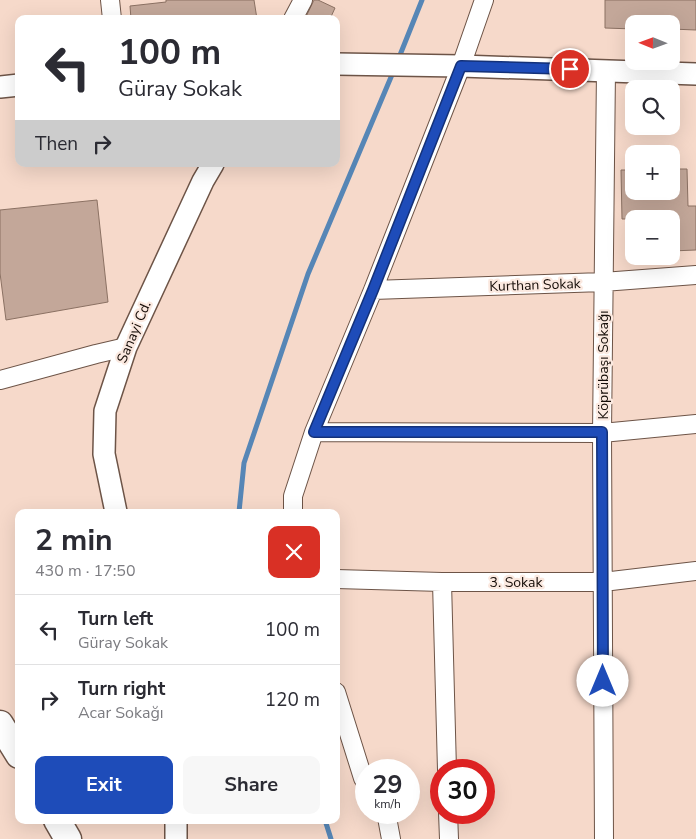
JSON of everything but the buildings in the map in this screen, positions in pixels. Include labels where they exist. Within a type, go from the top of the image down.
[{"type":"main road","points":[[0,724],[15,748]]},
{"type":"street","points":[[110,0],[112,15]]},
{"type":"street","points":[[295,15],[303,0]]},
{"type":"street","points":[[293,509],[293,496],[314,432],[373,290],[454,65],[484,0]]},
{"type":"street","points":[[340,64],[454,65],[696,74]]},
{"type":"street","name":"Köprübaşı Sokağı","points":[[604,839],[602,432],[606,70]]},
{"type":"street","points":[[0,87],[15,85]]},
{"type":"street","name":"Sanayi Cd.","points":[[115,509],[104,454],[105,411],[126,347],[203,181],[212,167]]},
{"type":"street","name":"Kurthan Sokak","points":[[373,290],[603,282],[696,275]]},
{"type":"street","points":[[0,380],[126,347]]},
{"type":"street","points":[[314,432],[602,432],[696,424]]},
{"type":"street","name":"3. Sokak","points":[[340,579],[442,582],[603,582],[696,571]]},
{"type":"street","points":[[442,582],[447,759]]},
{"type":"street","points":[[340,705],[356,759]]},
{"type":"street","points":[[176,824],[176,839]]},
{"type":"street","points":[[388,824],[391,839]]},
{"type":"street","points":[[448,824],[449,839]]},
{"type":"waterway","points":[[398,60],[422,0]]},
{"type":"waterway","points":[[239,509],[244,463],[308,274],[394,70]]},
{"type":"waterway","points":[[326,824],[331,839]]},
{"type":"route","points":[[570,69],[461,66],[373,290],[314,432],[602,432],[603,681]]}]
